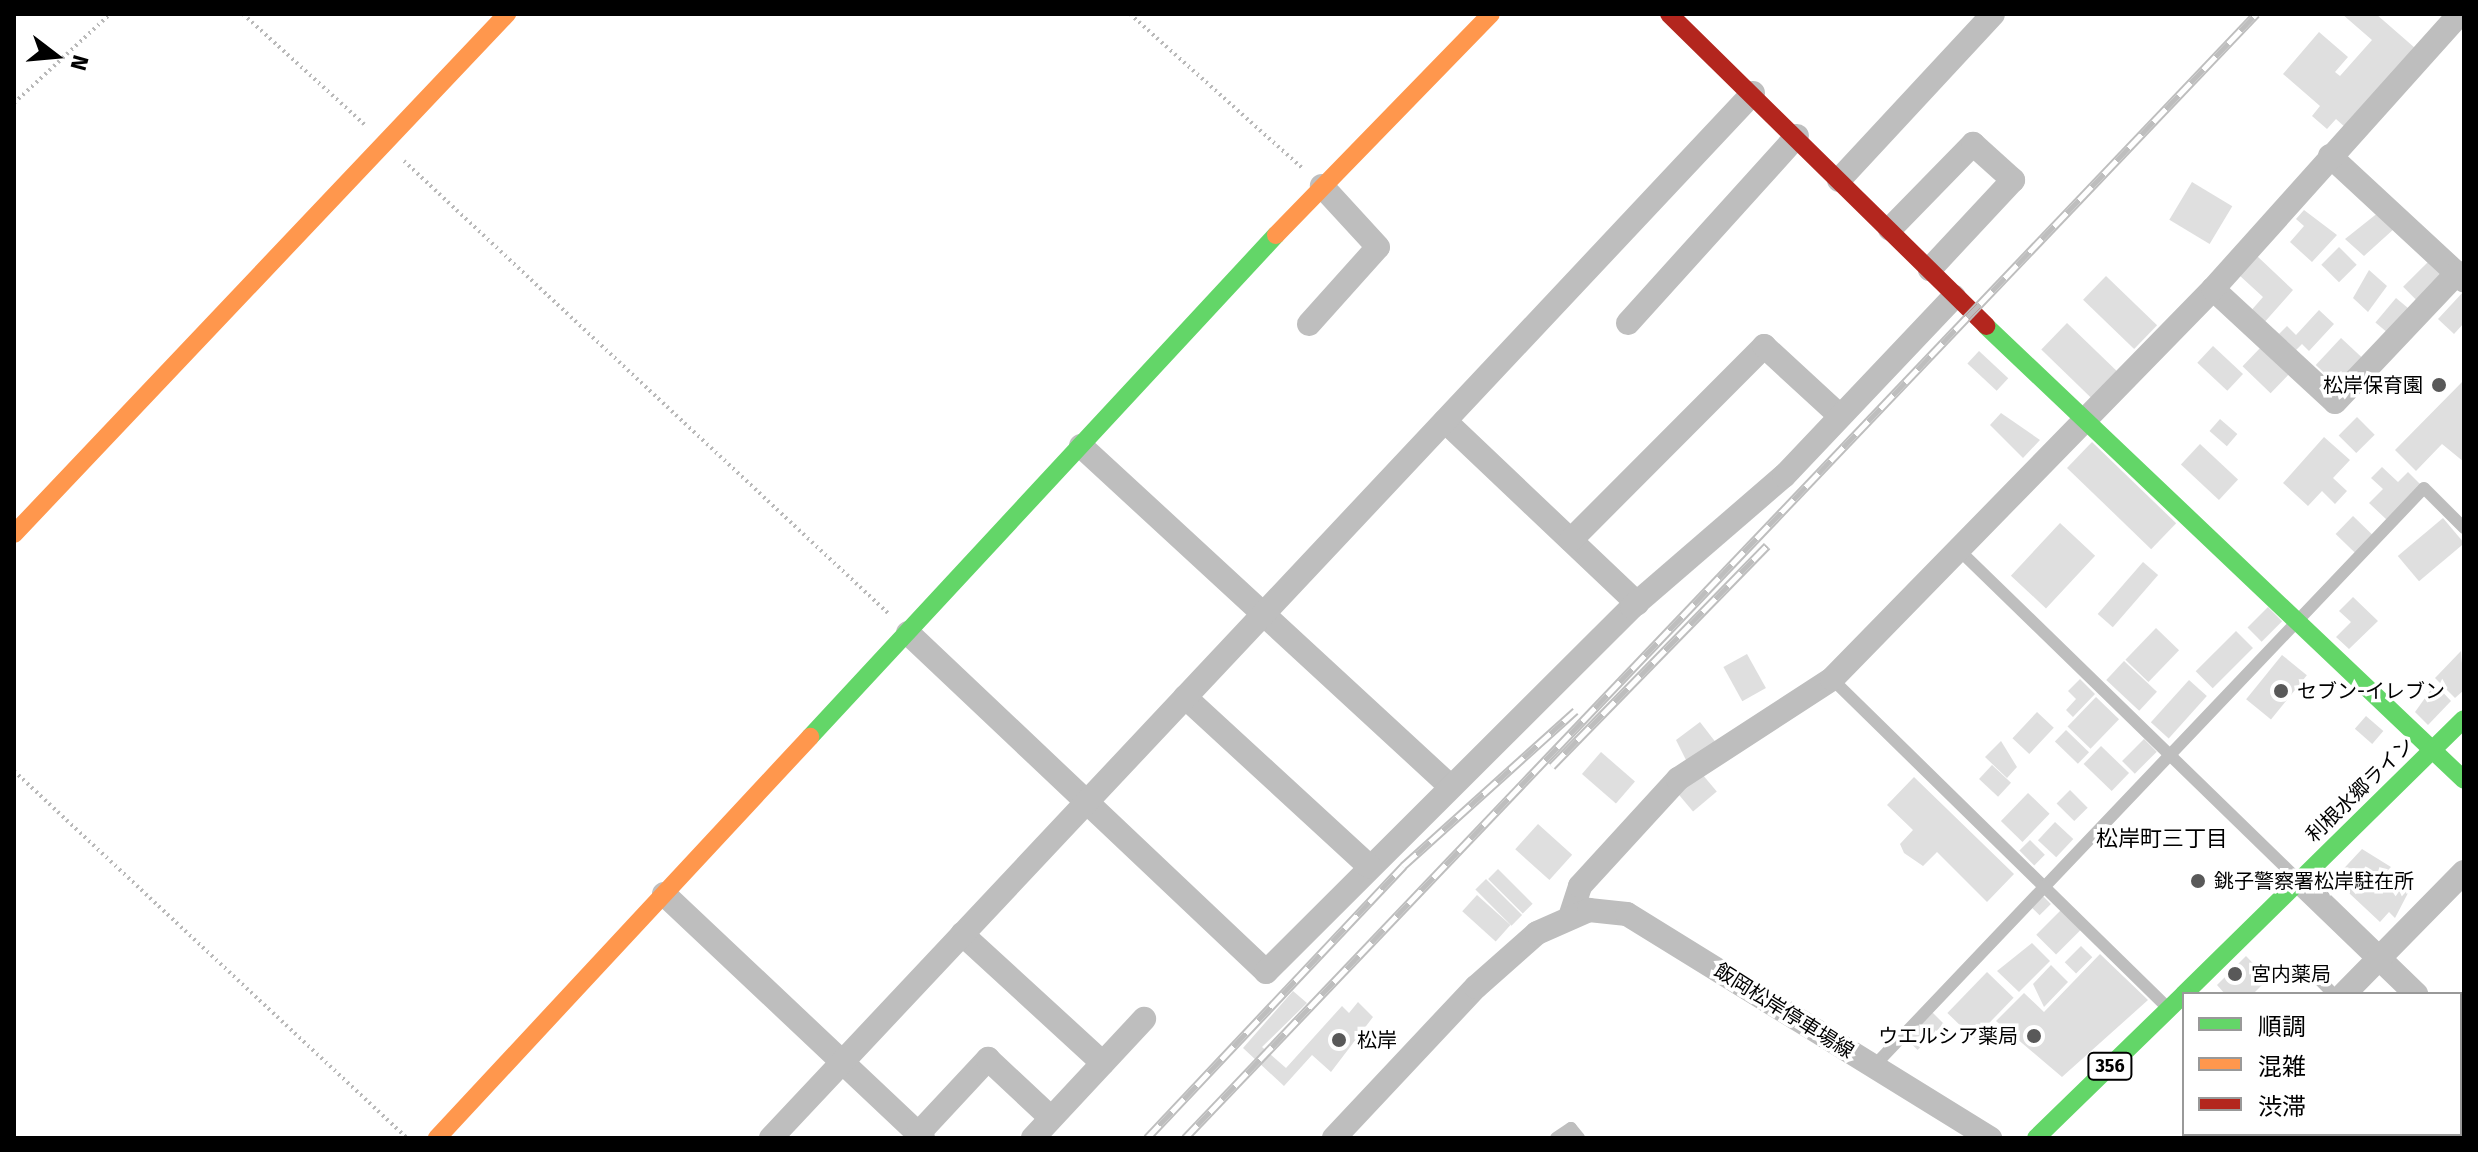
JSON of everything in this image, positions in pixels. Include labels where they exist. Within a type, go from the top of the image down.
[{"type":"main road","points":[[14,534],[507,14]]},
{"type":"main road","points":[[437,1138],[1322,186],[1491,14]]},
{"type":"main road","points":[[1669,14],[1797,136],[1954,297],[2089,417],[2464,780]]},
{"type":"main road","name":"利根水郷ライン","points":[[2191,992],[2464,719]]},
{"type":"main road","name":"利根水郷ライン","points":[[2036,1138],[2179,1004]]},
{"type":"street","points":[[1839,180],[1993,14]]},
{"type":"street","points":[[1334,1138],[1476,987],[1571,914],[1580,886],[1668,787],[1832,679],[2213,289],[2460,14]]},
{"type":"street","points":[[771,1138],[1753,93]]},
{"type":"street","points":[[1628,323],[1797,136]]},
{"type":"street","points":[[1890,229],[1973,144],[2013,180],[1930,269]]},
{"type":"street","points":[[2213,289],[2335,402],[2460,276],[2330,156]]},
{"type":"street","points":[[1309,324],[1378,247],[1322,186]]},
{"type":"street","points":[[908,633],[1089,799],[1266,972],[1637,603],[1784,476],[1954,297]]},
{"type":"street","points":[[1571,540],[1764,346],[1840,416]]},
{"type":"street","points":[[1445,421],[1637,603]]},
{"type":"street","points":[[1081,446],[1451,787]]},
{"type":"street","points":[[1185,697],[1370,867]]},
{"type":"street","points":[[2346,992],[2464,872]]},
{"type":"street","points":[[2299,881],[2414,992]]},
{"type":"street","points":[[664,894],[920,1136],[988,1059],[1051,1118]]},
{"type":"street","name":"飯岡松岸停車場線","points":[[1571,914],[1627,914],[1990,1138]]},
{"type":"street","points":[[962,934],[1103,1063]]},
{"type":"street","points":[[1033,1138],[1144,1019]]},
{"type":"lane","points":[[1873,1067],[2424,488],[2464,528]]},
{"type":"lane","points":[[1959,550],[2299,881]]},
{"type":"lane","points":[[1832,679],[2179,1004]]},
{"type":"lane","points":[[2314,974],[2331,992]]},
{"type":"lane","points":[[1556,1138],[1571,1128],[1579,1138]]},
{"type":"path","points":[[14,103],[110,14]]},
{"type":"path","points":[[243,14],[908,633]]},
{"type":"path","points":[[1130,14],[1322,186]]},
{"type":"path","points":[[14,771],[407,1138]]},
{"type":"building","points":[[2342,14],[2376,14],[2415,48],[2346,128],[2336,119],[2327,129],[2312,116],[2320,106],[2283,74],[2319,32],[2348,57],[2335,72],[2340,76],[2372,40]]},
{"type":"building","points":[[2192,182],[2232,206],[2210,244],[2169,220]]},
{"type":"building","points":[[2304,210],[2337,235],[2312,262],[2290,242],[2304,226],[2296,219]]},
{"type":"building","points":[[2379,212],[2395,228],[2364,256],[2345,239]]},
{"type":"building","points":[[2339,247],[2357,265],[2339,282],[2321,265]]},
{"type":"building","points":[[2257,256],[2293,290],[2262,325],[2249,313],[2263,297],[2239,275]]},
{"type":"building","points":[[2430,260],[2447,277],[2420,304],[2403,287]]},
{"type":"building","points":[[2369,270],[2387,286],[2368,312],[2353,298]]},
{"type":"building","points":[[2106,276],[2157,325],[2134,349],[2083,300]]},
{"type":"building","points":[[2464,291],[2464,323],[2454,334],[2438,319]]},
{"type":"building","points":[[2396,298],[2414,313],[2393,337],[2375,323]]},
{"type":"building","points":[[2319,310],[2334,324],[2309,351],[2302,344],[2296,350],[2279,334],[2287,326],[2296,335]]},
{"type":"building","points":[[2067,323],[2118,372],[2092,399],[2041,350]]},
{"type":"building","points":[[2341,338],[2365,361],[2340,388],[2316,365]]},
{"type":"building","points":[[2213,346],[2243,374],[2227,391],[2197,363]]},
{"type":"building","points":[[2262,346],[2290,373],[2271,393],[2243,366]]},
{"type":"building","points":[[1979,351],[2008,378],[1997,391],[1967,363]]},
{"type":"building","points":[[2464,380],[2464,462],[2442,444],[2416,471],[2395,450]]},
{"type":"building","points":[[2001,413],[2040,440],[2023,458],[1990,425]]},
{"type":"building","points":[[2357,417],[2375,435],[2356,453],[2339,435]]},
{"type":"building","points":[[2220,419],[2237,434],[2227,446],[2210,431]]},
{"type":"building","points":[[2324,437],[2350,460],[2333,478],[2347,491],[2335,504],[2322,491],[2308,506],[2283,483]]},
{"type":"building","points":[[2092,442],[2176,523],[2151,549],[2067,468]]},
{"type":"building","points":[[2200,444],[2238,479],[2219,500],[2181,464]]},
{"type":"building","points":[[2382,467],[2398,482],[2408,472],[2424,488],[2387,520],[2369,503],[2383,489],[2371,478]]},
{"type":"building","points":[[2353,516],[2373,535],[2356,553],[2336,534]]},
{"type":"building","points":[[2443,518],[2464,543],[2419,581],[2398,556]]},
{"type":"building","points":[[2060,523],[2095,556],[2046,608],[2011,576]]},
{"type":"building","points":[[2143,562],[2158,575],[2113,627],[2098,614]]},
{"type":"building","points":[[2353,597],[2378,621],[2349,649],[2336,637],[2351,622],[2339,611]]},
{"type":"building","points":[[2268,607],[2282,621],[2262,642],[2247,628]]},
{"type":"building","points":[[2156,628],[2179,650],[2148,682],[2125,660]]},
{"type":"building","points":[[2236,631],[2253,648],[2213,688],[2196,671]]},
{"type":"building","points":[[2461,651],[2464,690],[2455,698],[2435,678]]},
{"type":"building","points":[[1747,654],[1766,688],[1742,701],[1723,667]]},
{"type":"building","points":[[2282,655],[2307,675],[2271,719],[2246,699]]},
{"type":"building","points":[[2124,661],[2157,692],[2139,711],[2106,680]]},
{"type":"building","points":[[2080,679],[2095,694],[2073,717],[2066,710],[2076,699],[2068,691]]},
{"type":"building","points":[[2189,680],[2207,696],[2169,738],[2151,722]]},
{"type":"building","points":[[2435,684],[2451,701],[2428,725],[2415,712]]},
{"type":"building","points":[[2096,697],[2119,719],[2091,749],[2068,726]]},
{"type":"building","points":[[2037,712],[2054,728],[2029,754],[2012,738]]},
{"type":"building","points":[[2366,716],[2383,731],[2372,744],[2355,729]]},
{"type":"building","points":[[1700,722],[1717,744],[1689,766],[1676,740]]},
{"type":"building","points":[[2066,730],[2089,752],[2078,764],[2055,742]]},
{"type":"building","points":[[2144,739],[2157,752],[2135,774],[2122,761]]},
{"type":"building","points":[[2001,741],[2017,767],[2007,778],[1985,757]]},
{"type":"building","points":[[2101,746],[2129,773],[2112,791],[2084,764]]},
{"type":"building","points":[[1601,752],[1635,782],[1616,803],[1582,774]]},
{"type":"building","points":[[1992,765],[2011,783],[1998,797],[1979,779]]},
{"type":"building","points":[[1702,774],[1717,792],[1693,812],[1678,794]]},
{"type":"building","points":[[1914,777],[2014,874],[1987,902],[1937,852],[1923,866],[1904,853],[1900,844],[1913,830],[1887,805]]},
{"type":"building","points":[[2070,790],[2088,808],[2074,821],[2057,803]]},
{"type":"building","points":[[2028,793],[2050,814],[2022,842],[2001,821]]},
{"type":"building","points":[[2055,822],[2073,839],[2056,857],[2038,840]]},
{"type":"building","points":[[1538,824],[1572,855],[1549,880],[1515,849]]},
{"type":"building","points":[[2030,840],[2045,855],[2034,865],[2019,851]]},
{"type":"building","points":[[2362,849],[2391,867],[2386,872],[2408,893],[2395,918],[2389,912],[2380,922],[2334,879]]},
{"type":"building","points":[[1498,869],[1533,904],[1523,914],[1488,879]]},
{"type":"building","points":[[1486,879],[1522,915],[1511,926],[1475,890]]},
{"type":"building","points":[[2041,894],[2051,904],[2040,915],[2030,905]]},
{"type":"building","points":[[1477,895],[1510,925],[1496,941],[1462,911]]},
{"type":"building","points":[[2061,910],[2081,930],[2056,955],[2036,935]]},
{"type":"building","points":[[2032,943],[2050,961],[2019,992],[1997,971]]},
{"type":"building","points":[[2081,946],[2092,957],[2076,974],[2065,962]]},
{"type":"building","points":[[2100,954],[2148,1000],[2062,1077],[1996,1021],[2024,993],[2044,1012]]},
{"type":"building","points":[[2246,956],[2268,979],[2255,992],[2223,992],[2217,985]]},
{"type":"building","points":[[2051,965],[2068,982],[2044,1007],[2033,984]]},
{"type":"building","points":[[1987,972],[2014,998],[1974,1039],[1947,1013]]},
{"type":"building","points":[[1293,991],[1307,1003],[1262,1047],[1286,1068],[1342,1006],[1349,1013],[1358,1002],[1373,1017],[1331,1072],[1312,1055],[1284,1086],[1243,1048]]},
{"type":"building","points":[[1931,1011],[1944,1024],[1918,1050],[1905,1037]]},
{"type":"building","points":[[1996,1026],[2003,1033],[1993,1043],[1986,1036]]},
{"type":"railway","points":[[1185,1138],[2256,14]]},
{"type":"railway","points":[[1552,766],[1767,546]]},
{"type":"railway","points":[[1147,1138],[1403,866],[1575,711]]},
{"type":"traffic: fast","points":[[810,737],[1276,235]]},
{"type":"traffic: fast","points":[[1986,326],[2464,780]]},
{"type":"traffic: fast","points":[[2186,992],[2464,719]]},
{"type":"traffic: fast","points":[[2036,1138],[2182,996]]},
{"type":"traffic: slow","points":[[14,534],[507,14]]},
{"type":"traffic: slow","points":[[1276,235],[1491,14]]},
{"type":"traffic: slow","points":[[437,1138],[810,737]]},
{"type":"traffic: jam","points":[[1669,14],[1986,326]]},
{"type":"place","name":"松岸保育園","points":[[2439,385]]},
{"type":"place","name":"セブン-イレブン","points":[[2281,691]]},
{"type":"place","name":"銚子警察署松岸駐在所","points":[[2198,881]]},
{"type":"place","name":"宮内薬局","points":[[2235,974]]},
{"type":"place","name":"ウエルシア薬局","points":[[2034,1036]]},
{"type":"place","name":"松岸","points":[[1339,1040]]},
{"type":"district","name":"松岸町三丁目","points":[[2162,839]]}]
